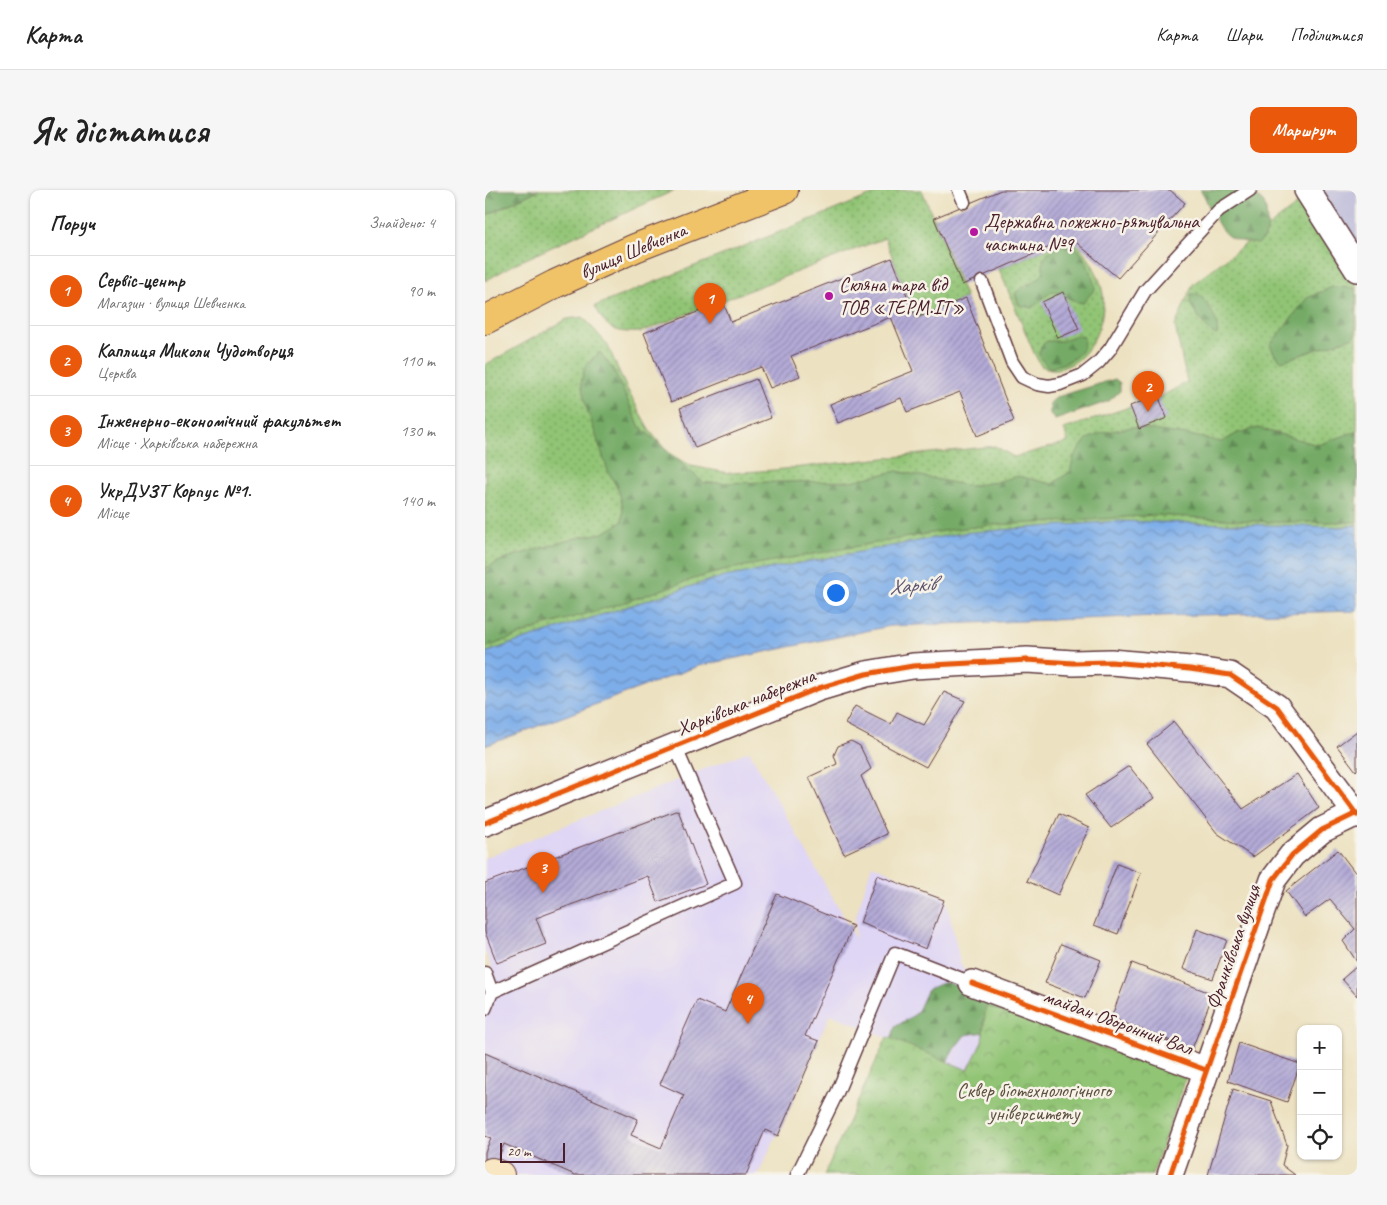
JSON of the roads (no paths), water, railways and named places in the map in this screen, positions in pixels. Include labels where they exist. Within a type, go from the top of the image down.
[{"type":"main road","name":"вулиця Шевченка","points":[[485,320],[555,284],[635,248],[784,190]]},
{"type":"street","points":[[1307,190],[1357,269]]},
{"type":"street","name":"Харківська набережна","points":[[485,823],[819,688],[866,674],[904,668],[1027,660],[1073,663],[1111,662],[1189,669],[1230,675],[1277,707],[1357,814]]},
{"type":"street","name":"Франківська вулиця","points":[[1206,1070],[1273,880],[1292,855],[1322,830],[1357,814]]},
{"type":"street","name":"майдан Оборонний Вал","points":[[972,983],[1206,1070],[1169,1175]]},
{"type":"lane","points":[[982,282],[1012,362],[1022,377],[1037,384],[1049,386],[1059,384],[1083,375],[1098,363],[1109,349],[1145,291],[1219,210],[1249,190]]},
{"type":"lane","points":[[485,1009],[492,992],[735,883],[675,746]]},
{"type":"lane","name":"майдан Оборонний Вал","points":[[797,1175],[837,1093],[895,953],[972,983]]},
{"type":"lane","points":[[485,974],[492,992]]},
{"type":"water","name":"Харків","points":[[1118,521],[1343,527],[1357,525],[1357,611],[890,626],[698,666],[485,746],[485,653],[513,643],[714,579],[962,533]]},
{"type":"place","name":"Державна пожежно-рятувальна частина №9","points":[[974,232]]},
{"type":"place","name":"Скляна тара від ТОВ «ТЕРМ.ІТ»","points":[[829,296]]},
{"type":"place","name":"Сервіс-центр","points":[[710,324]]},
{"type":"place","name":"Каплиця Миколи Чудотворця","points":[[1148,412]]},
{"type":"place","name":"Інженерно-економічний факультет","points":[[543,893]]},
{"type":"place","name":"УкрДУЗТ Корпус №1.","points":[[748,1024]]},
{"type":"park label","name":"Сквер біотехнологічного університету","points":[[1034,1102]]}]
